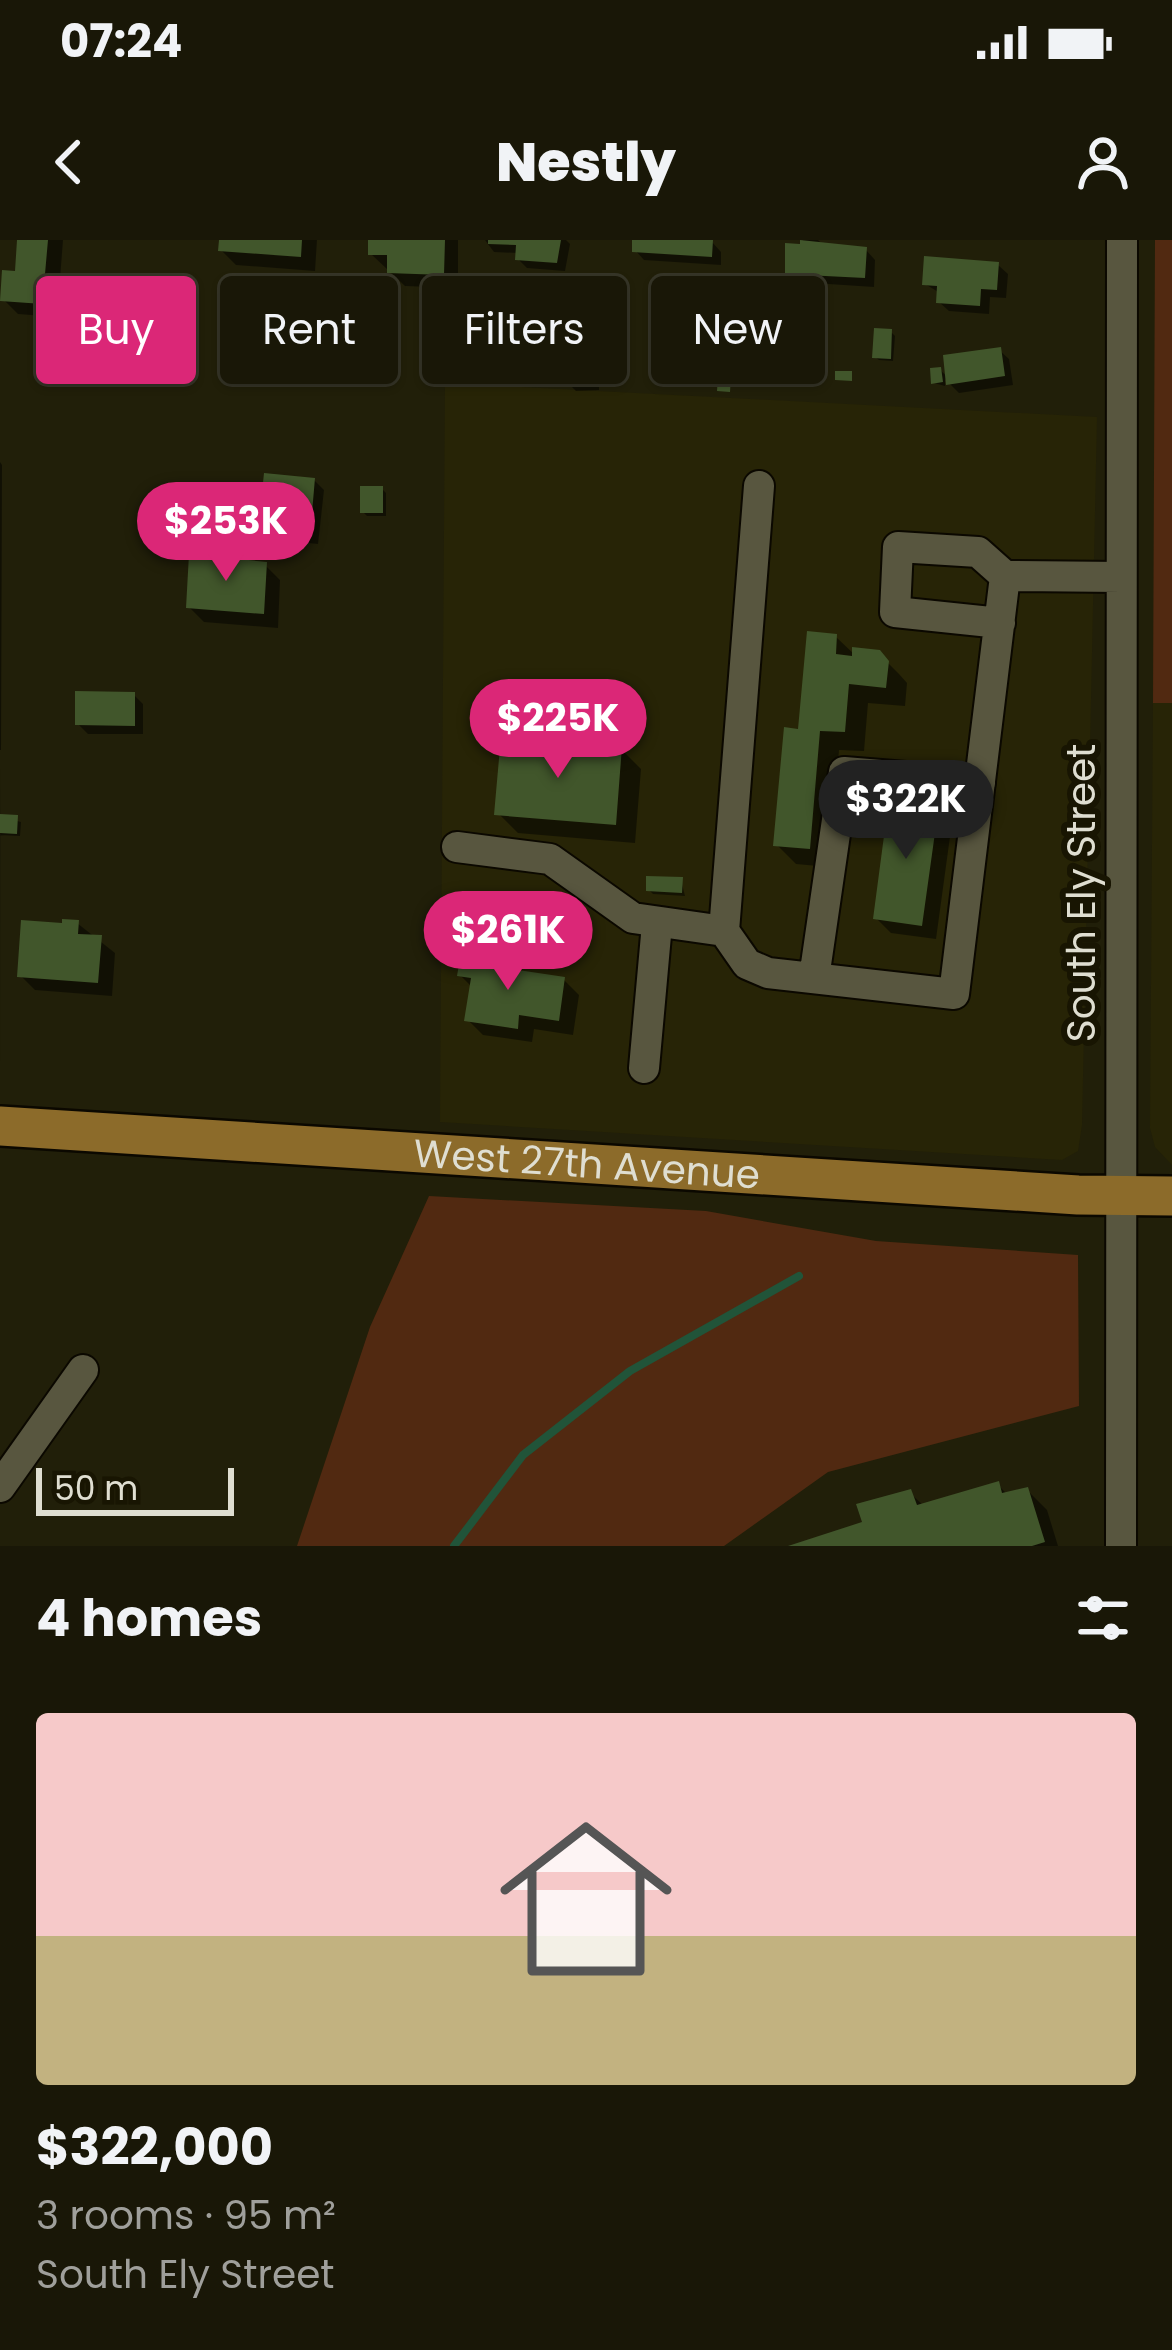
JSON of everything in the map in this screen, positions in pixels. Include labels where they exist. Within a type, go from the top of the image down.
[{"type":"main road","name":"West 27th Avenue","points":[[0,1126],[1172,1196]]},
{"type":"street","name":"South Ely Street","points":[[1120,1546],[1122,240]]},
{"type":"street","points":[[759,486],[724,931],[747,964],[768,973],[954,994],[1006,576]]},
{"type":"street","points":[[1000,623],[895,612],[898,547],[978,552],[1006,576],[1121,577]]},
{"type":"street","points":[[814,978],[844,772],[980,783]]},
{"type":"street","points":[[457,847],[550,859],[633,918],[724,931]]},
{"type":"street","points":[[644,1068],[657,924]]},
{"type":"street","points":[[0,1487],[83,1370]]},
{"type":"shaded area","points":[[1155,240],[1172,240],[1172,703],[1153,703]]},
{"type":"shaded area","points":[[445,384],[1097,417],[1078,1151],[1062,1160],[440,1122]]},
{"type":"shaded area","points":[[1153,703],[1172,703],[1172,1165],[1155,1147],[1150,1128]]},
{"type":"shaded area","points":[[429,1196],[706,1211],[876,1241],[1078,1255],[1079,1406],[828,1472],[724,1546],[297,1546],[370,1327]]},
{"type":"building","points":[[17,240],[48,240],[45,274],[59,276],[36,276],[36,304],[0,301],[2,270],[15,271]]},
{"type":"building","points":[[219,240],[302,240],[301,257],[218,251]]},
{"type":"building","points":[[368,240],[445,240],[444,275],[387,273],[387,255],[368,255]]},
{"type":"building","points":[[488,240],[561,240],[557,263],[515,260],[516,245],[488,244]]},
{"type":"building","points":[[632,240],[713,240],[712,257],[632,252]]},
{"type":"building","points":[[800,240],[867,247],[865,278],[785,274],[785,243],[800,244]]},
{"type":"building","points":[[924,256],[999,262],[997,290],[981,289],[980,306],[936,303],[937,286],[922,285]]},
{"type":"building","points":[[874,328],[892,329],[891,359],[872,358]]},
{"type":"building","points":[[1001,347],[1005,376],[946,385],[943,355]]},
{"type":"building","points":[[941,367],[943,382],[931,384],[930,368]]},
{"type":"building","points":[[835,371],[852,371],[852,381],[835,380]]},
{"type":"building","points":[[717,384],[731,384],[730,392],[717,391]]},
{"type":"building","points":[[264,473],[315,478],[310,536],[258,531]]},
{"type":"building","points":[[360,486],[383,486],[383,513],[360,513]]},
{"type":"building","points":[[189,554],[267,562],[264,614],[186,608]]},
{"type":"building","points":[[807,631],[837,634],[836,654],[852,656],[852,647],[880,650],[889,661],[886,688],[849,684],[845,732],[820,731],[810,849],[773,846],[784,727],[798,729]]},
{"type":"building","points":[[75,691],[135,692],[135,726],[75,725]]},
{"type":"building","points":[[501,736],[622,746],[616,825],[494,815]]},
{"type":"building","points":[[889,798],[939,804],[922,926],[873,919]]},
{"type":"building","points":[[0,814],[18,815],[17,834],[0,833]]},
{"type":"building","points":[[646,876],[683,877],[682,893],[646,891]]},
{"type":"building","points":[[62,919],[79,920],[78,934],[102,935],[98,983],[17,977],[21,920],[62,923]]},
{"type":"building","points":[[459,935],[468,937],[467,946],[474,947],[472,963],[565,977],[559,1021],[519,1015],[518,1029],[464,1021],[471,978],[457,976]]},
{"type":"building","points":[[999,1481],[1002,1493],[1028,1487],[1045,1542],[1032,1546],[788,1546],[862,1522],[856,1504],[911,1489],[917,1505]]},
{"type":"waterway","points":[[454,1546],[523,1455],[630,1371],[799,1276]]}]
